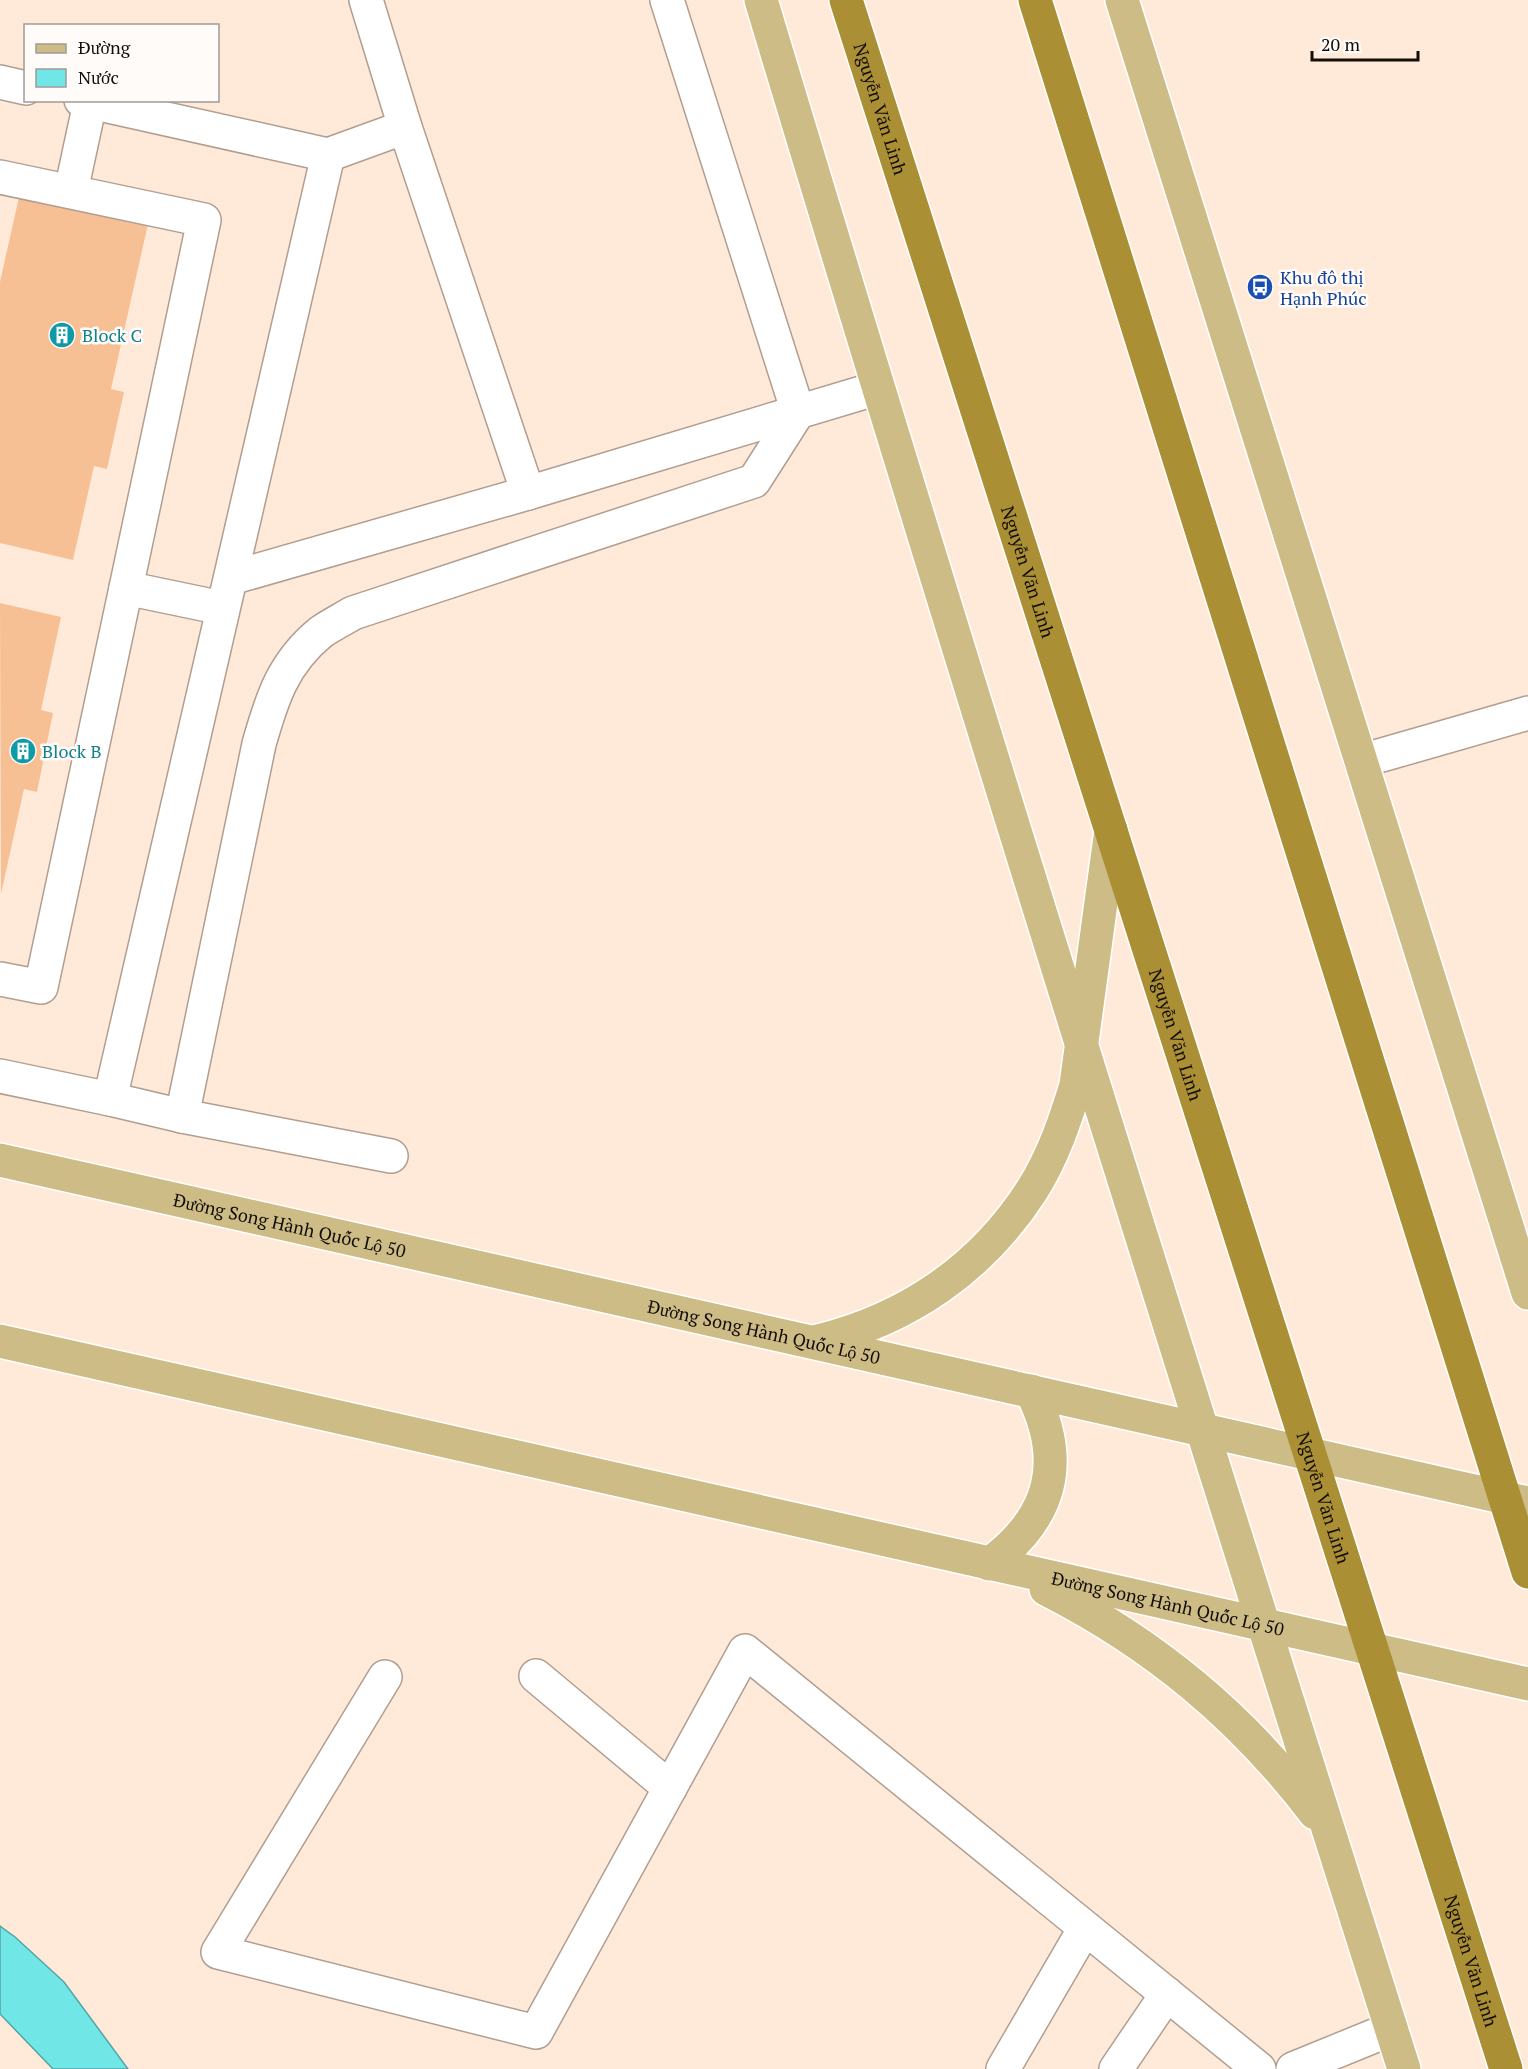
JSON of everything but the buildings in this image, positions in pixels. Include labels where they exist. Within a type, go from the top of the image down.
[{"type":"highway","name":"Nguyễn Văn Linh","points":[[846,0],[1506,2069]]},
{"type":"highway","points":[[1035,0],[1516,1500],[1528,1572]]},
{"type":"main road","points":[[761,0],[878,388],[1082,1047],[1404,2069]]},
{"type":"main road","points":[[1122,0],[1528,1293]]},
{"type":"main road","points":[[812,1342],[849,1334],[887,1319],[922,1299],[955,1276],[986,1249],[1027,1197],[1050,1156],[1065,1121],[1076,1085],[1111,830]]},
{"type":"main road","name":"Đường Song Hành Quốc Lộ 50","points":[[0,1160],[1516,1500]]},
{"type":"main road","name":"Đường Song Hành Quốc Lộ 50","points":[[0,1341],[1528,1684]]},
{"type":"main road","points":[[989,1564],[1010,1549],[1027,1531],[1039,1509],[1047,1485],[1051,1461],[1049,1437],[1042,1413],[1031,1391]]},
{"type":"main road","points":[[989,1564],[1040,1585],[1088,1610],[1134,1639],[1179,1672],[1220,1707],[1260,1746],[1296,1787],[1329,1831]]},
{"type":"street","points":[[366,0],[405,127],[528,493]]},
{"type":"street","points":[[668,0],[798,412]]},
{"type":"street","points":[[0,82],[24,88]]},
{"type":"street","points":[[70,191],[85,102],[328,155],[405,127]]},
{"type":"street","points":[[110,1099],[328,155]]},
{"type":"street","points":[[0,177],[204,220],[41,987],[0,979]]},
{"type":"street","points":[[126,588],[227,593],[528,493],[878,388]]},
{"type":"street","points":[[183,1116],[258,744],[272,699],[293,659],[322,632],[353,613],[754,481],[798,412]]},
{"type":"street","points":[[1361,761],[1528,714]]},
{"type":"street","points":[[0,1076],[183,1116],[391,1156]]},
{"type":"street","points":[[385,1677],[218,1952],[536,2032],[745,1651],[1167,1994],[1239,2063]]},
{"type":"street","points":[[536,1676],[670,1788]]},
{"type":"street","points":[[1003,2069],[1085,1928]]},
{"type":"street","points":[[1116,2069],[1167,1994]]},
{"type":"street","points":[[1293,2069],[1392,2030]]},
{"type":"water","points":[[0,1926],[64,1982],[128,2069],[53,2069],[0,2014]]},
{"type":"place","name":"Khu đô thị Hạnh Phúc","points":[[1260,287]]},
{"type":"place","name":"Block C","points":[[62,335]]},
{"type":"place","name":"Block B","points":[[23,751]]}]
